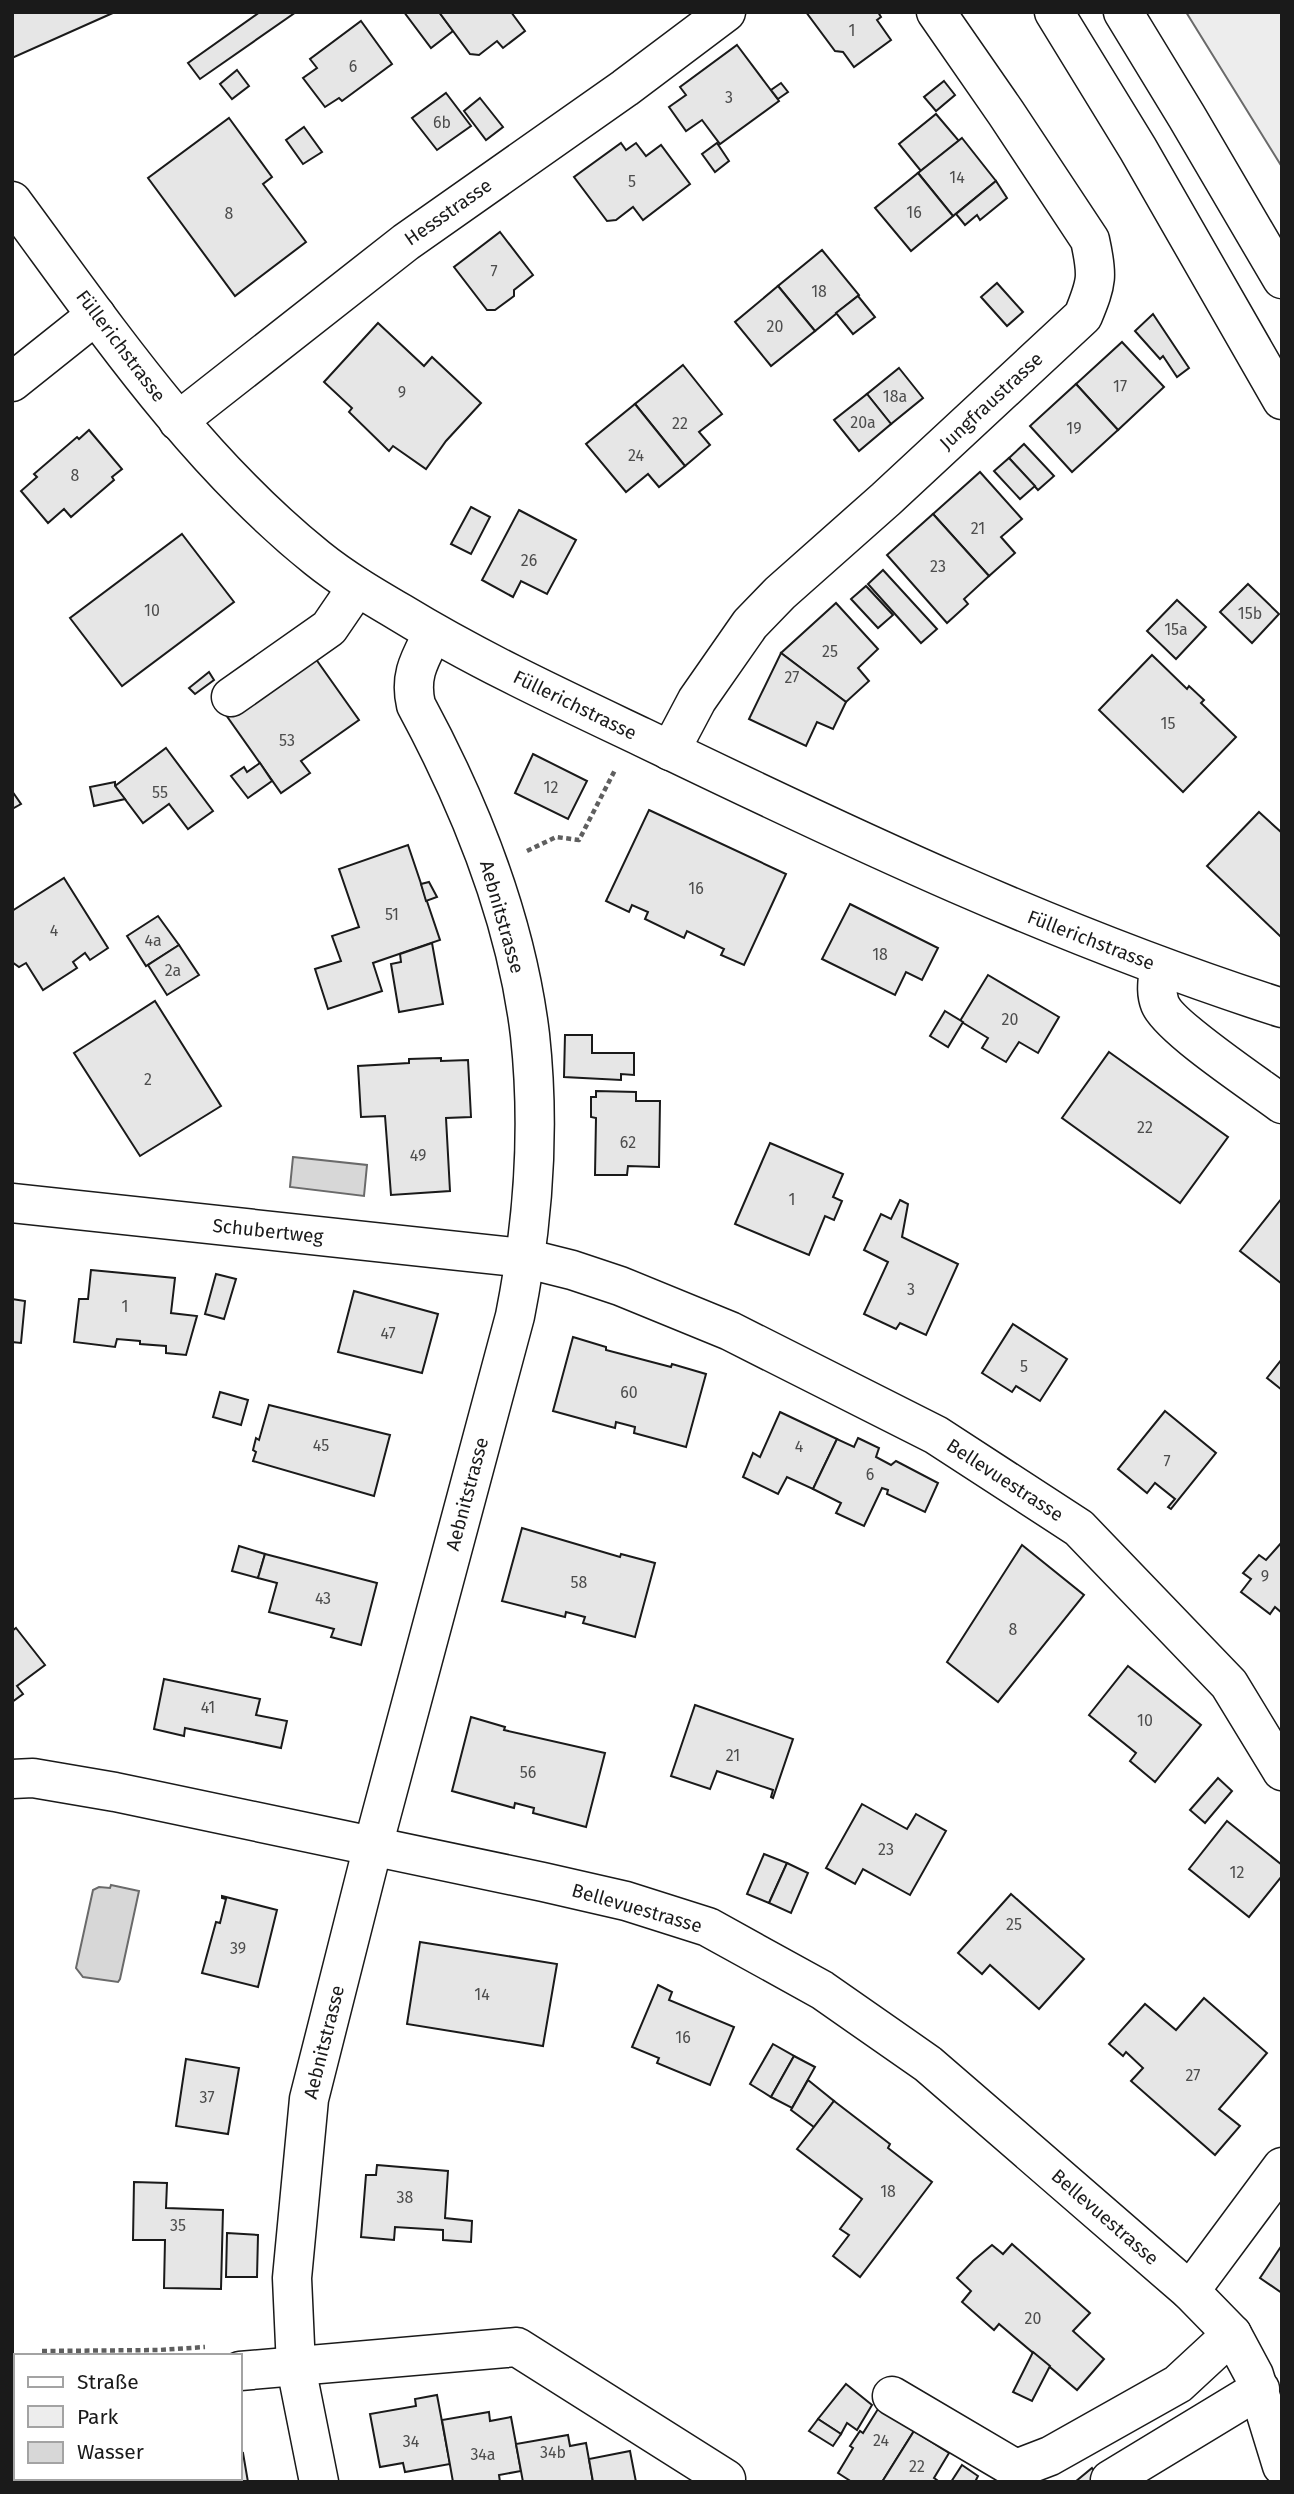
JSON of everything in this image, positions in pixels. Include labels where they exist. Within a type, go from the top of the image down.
[{"type":"main road","name":"Hessstrasse","points":[[178,421],[405,242],[625,88],[726,12]]},
{"type":"main road","name":"Jungfraustrasse","points":[[670,751],[697,700],[750,624],[780,593],[886,499],[1083,316],[1096,286],[1090,240],[936,12]]},
{"type":"main road","points":[[1054,12],[1152,172],[1282,400]]},
{"type":"main road","points":[[1123,12],[1282,279]]},
{"type":"main road","name":"Füllerichstrasse","points":[[12,201],[178,421],[220,469],[318,559],[357,587],[433,633],[500,668],[670,751],[967,889],[1159,966],[1282,1008]]},
{"type":"main road","points":[[12,382],[96,315]]},
{"type":"main road","points":[[231,697],[329,628],[357,587]]},
{"type":"main road","name":"Aebnitstrasse","points":[[318,2482],[296,2367],[292,2278],[309,2099],[373,1846],[515,1316],[524,1258],[533,1156],[530,1035],[507,926],[489,866],[463,797],[416,705],[412,689],[415,671],[433,633]]},
{"type":"main road","points":[[1159,966],[1156,993],[1161,1008],[1184,1031],[1282,1104]]},
{"type":"main road","name":"Schubertweg","points":[[12,1177],[12,1203],[524,1258]]},
{"type":"main road","name":"Bellevuestrasse","points":[[524,1258],[620,1286],[730,1331],[936,1435],[1079,1528],[1229,1684],[1282,1771]]},
{"type":"main road","name":"Bellevuestrasse","points":[[12,1779],[33,1778],[115,1792],[373,1846],[626,1901],[708,1927],[822,1990],[928,2064],[1190,2291],[1231,2334],[1260,2389],[1282,2466]]},
{"type":"main road","points":[[1190,2291],[1282,2167]]},
{"type":"main road","points":[[892,2396],[1016,2469],[1050,2456],[1178,2384],[1231,2334]]},
{"type":"main road","points":[[242,2371],[517,2347],[726,2479]]},
{"type":"main road","points":[[1110,2480],[1260,2389]]},
{"type":"path","points":[[526,852],[555,837],[579,840],[620,759],[614,747],[623,728]]},
{"type":"path","points":[[36,2351],[208,2347]]},
{"type":"green space","points":[[1186,12],[1282,12],[1282,167]]},
{"type":"water","points":[[293,1157],[367,1165],[364,1196],[290,1187]]},
{"type":"water","points":[[111,1885],[139,1891],[118,1982],[83,1977],[76,1968],[93,1890],[99,1887],[110,1888]]},
{"type":"building","points":[[12,12],[115,12],[12,58]]},
{"type":"building","points":[[260,12],[296,12],[200,79],[188,63]]},
{"type":"building","points":[[404,12],[439,12],[453,31],[431,48]]},
{"type":"building","points":[[439,12],[511,12],[525,31],[503,48],[497,41],[479,55],[470,54]]},
{"type":"building","points":[[806,12],[878,12],[881,17],[877,20],[891,40],[854,67],[843,52],[835,51]]},
{"type":"building","points":[[361,21],[392,64],[342,101],[339,98],[325,107],[303,78],[317,68],[310,59]]},
{"type":"building","points":[[737,45],[779,101],[720,144],[702,120],[686,131],[669,107],[686,95],[680,87]]},
{"type":"building","points":[[237,70],[249,86],[232,99],[220,84]]},
{"type":"building","points":[[944,81],[955,95],[936,111],[924,97]]},
{"type":"building","points":[[781,83],[788,92],[778,99],[771,90]]},
{"type":"building","points":[[446,93],[471,126],[437,150],[412,118]]},
{"type":"building","points":[[480,98],[503,127],[486,140],[464,111]]},
{"type":"building","points":[[936,114],[959,141],[921,171],[899,144]]},
{"type":"building","points":[[229,118],[272,177],[263,184],[306,242],[235,296],[148,178]]},
{"type":"building","points":[[304,127],[322,152],[303,164],[286,140]]},
{"type":"building","points":[[962,138],[996,181],[953,216],[918,173]]},
{"type":"building","points":[[621,143],[626,150],[636,143],[646,156],[661,145],[690,184],[643,220],[633,207],[616,220],[607,221],[574,177]]},
{"type":"building","points":[[717,143],[729,161],[715,172],[702,154]]},
{"type":"building","points":[[918,173],[953,216],[911,251],[875,208]]},
{"type":"building","points":[[996,181],[1007,198],[980,220],[977,215],[965,225],[956,214]]},
{"type":"building","points":[[500,232],[533,275],[514,290],[514,296],[495,310],[487,310],[454,267]]},
{"type":"building","points":[[822,250],[859,295],[815,331],[778,286]]},
{"type":"building","points":[[997,283],[1023,312],[1007,326],[981,297]]},
{"type":"building","points":[[778,286],[815,331],[771,366],[735,322]]},
{"type":"building","points":[[858,296],[875,317],[853,334],[836,313]]},
{"type":"building","points":[[1153,314],[1189,368],[1177,377],[1163,356],[1160,359],[1135,331]]},
{"type":"building","points":[[378,323],[424,366],[432,357],[481,403],[446,441],[426,469],[393,446],[389,451],[349,412],[352,408],[324,382]]},
{"type":"building","points":[[1122,342],[1164,387],[1118,430],[1076,384]]},
{"type":"building","points":[[683,365],[722,414],[699,432],[710,445],[685,466],[635,404]]},
{"type":"building","points":[[899,368],[923,398],[891,424],[867,394]]},
{"type":"building","points":[[1076,384],[1118,430],[1072,472],[1030,426]]},
{"type":"building","points":[[867,394],[891,424],[859,451],[834,420]]},
{"type":"building","points":[[635,404],[685,466],[659,487],[648,474],[626,492],[586,444]]},
{"type":"building","points":[[89,430],[122,469],[112,477],[114,480],[71,517],[64,509],[48,523],[21,491],[37,477],[34,474]]},
{"type":"building","points":[[1024,444],[1054,476],[1038,490],[1009,458]]},
{"type":"building","points":[[1009,458],[1035,486],[1020,499],[994,471]]},
{"type":"building","points":[[980,472],[1022,519],[1001,537],[1015,553],[989,576],[933,514]]},
{"type":"building","points":[[471,507],[490,517],[471,554],[451,544]]},
{"type":"building","points":[[519,510],[576,540],[547,594],[521,581],[513,597],[482,580]]},
{"type":"building","points":[[933,514],[989,576],[964,599],[968,604],[947,623],[887,555]]},
{"type":"building","points":[[182,534],[234,602],[122,686],[70,618]]},
{"type":"building","points":[[883,570],[937,629],[921,643],[868,584]]},
{"type":"building","points":[[1248,584],[1279,614],[1252,643],[1220,612]]},
{"type":"building","points":[[866,586],[893,615],[878,628],[851,599]]},
{"type":"building","points":[[1177,600],[1206,627],[1176,659],[1147,631]]},
{"type":"building","points":[[836,603],[878,649],[858,668],[869,681],[846,702],[781,653]]},
{"type":"building","points":[[781,653],[846,702],[833,729],[817,722],[806,746],[749,719]]},
{"type":"building","points":[[313,655],[359,720],[301,761],[310,773],[281,793],[226,715]]},
{"type":"building","points":[[1152,655],[1187,689],[1189,686],[1204,700],[1201,703],[1236,737],[1183,792],[1099,710]]},
{"type":"building","points":[[209,672],[214,680],[195,694],[189,688]]},
{"type":"building","points":[[166,748],[213,811],[188,829],[169,804],[143,823],[115,786]]},
{"type":"building","points":[[533,754],[587,781],[568,819],[515,793]]},
{"type":"building","points":[[260,763],[272,781],[248,798],[231,776],[244,767],[247,772]]},
{"type":"building","points":[[115,782],[125,799],[94,806],[90,787]]},
{"type":"building","points":[[12,791],[21,804],[12,809]]},
{"type":"building","points":[[649,810],[786,874],[744,965],[721,955],[724,949],[687,931],[684,938],[645,919],[648,912],[632,905],[629,912],[606,901]]},
{"type":"building","points":[[1259,812],[1282,833],[1282,938],[1207,866]]},
{"type":"building","points":[[408,845],[440,940],[373,963],[382,991],[328,1009],[315,969],[341,961],[332,936],[359,927],[339,869]]},
{"type":"building","points":[[64,878],[108,948],[90,960],[85,953],[73,962],[77,968],[43,990],[26,963],[19,967],[12,962],[12,911]]},
{"type":"building","points":[[429,882],[437,897],[426,901],[421,884]]},
{"type":"building","points":[[850,904],[938,948],[922,980],[906,972],[895,995],[822,959]]},
{"type":"building","points":[[158,916],[179,945],[146,966],[127,936]]},
{"type":"building","points":[[432,943],[443,1004],[399,1012],[391,964],[401,962],[400,954]]},
{"type":"building","points":[[179,945],[199,975],[167,995],[148,965]]},
{"type":"building","points":[[988,975],[1059,1017],[1038,1053],[1019,1042],[1006,1062],[982,1048],[988,1038],[960,1021]]},
{"type":"building","points":[[155,1001],[221,1106],[140,1156],[74,1053]]},
{"type":"building","points":[[945,1011],[963,1022],[948,1047],[930,1036]]},
{"type":"building","points":[[565,1035],[592,1035],[592,1053],[634,1053],[634,1075],[621,1074],[621,1080],[564,1077]]},
{"type":"building","points":[[1109,1052],[1228,1137],[1180,1203],[1062,1118]]},
{"type":"building","points":[[441,1058],[441,1061],[468,1060],[471,1117],[446,1118],[450,1191],[391,1195],[385,1116],[361,1117],[358,1066]]},
{"type":"building","points":[[596,1091],[636,1092],[636,1101],[660,1101],[659,1167],[628,1166],[627,1175],[595,1175],[596,1118],[591,1117],[591,1097],[596,1097]]},
{"type":"building","points":[[770,1143],[843,1174],[833,1197],[842,1201],[834,1220],[825,1216],[809,1255],[735,1224]]},
{"type":"building","points":[[1282,1198],[1282,1284],[1240,1251]]},
{"type":"building","points":[[900,1200],[908,1204],[902,1237],[958,1264],[926,1335],[900,1323],[896,1329],[864,1314],[888,1262],[864,1250],[881,1214],[891,1219]]},
{"type":"building","points":[[91,1270],[175,1278],[171,1313],[197,1316],[186,1355],[166,1353],[166,1346],[140,1344],[140,1341],[117,1339],[115,1347],[74,1342],[79,1299],[88,1299]]},
{"type":"building","points":[[216,1274],[236,1279],[224,1319],[205,1314]]},
{"type":"building","points":[[354,1291],[438,1314],[422,1373],[338,1352]]},
{"type":"building","points":[[12,1299],[25,1301],[21,1343],[12,1342]]},
{"type":"building","points":[[1013,1324],[1067,1359],[1040,1401],[1016,1386],[1012,1392],[982,1373]]},
{"type":"building","points":[[573,1337],[606,1347],[606,1350],[706,1374],[686,1447],[634,1433],[635,1427],[616,1422],[615,1428],[553,1411]]},
{"type":"building","points":[[1282,1359],[1282,1390],[1267,1378]]},
{"type":"building","points":[[220,1392],[248,1400],[241,1425],[213,1417]]},
{"type":"building","points":[[269,1405],[390,1435],[374,1496],[253,1461],[256,1438],[259,1440]]},
{"type":"building","points":[[1165,1411],[1216,1453],[1171,1509],[1168,1507],[1175,1499],[1155,1483],[1147,1493],[1118,1469]]},
{"type":"building","points":[[780,1412],[837,1439],[813,1489],[787,1477],[778,1494],[743,1477],[753,1453],[760,1457]]},
{"type":"building","points":[[858,1438],[879,1448],[876,1457],[891,1465],[896,1461],[938,1483],[925,1512],[887,1494],[888,1490],[882,1488],[864,1526],[836,1513],[841,1503],[813,1489],[837,1439],[854,1447]]},
{"type":"building","points":[[522,1528],[620,1557],[621,1554],[655,1563],[635,1637],[583,1623],[585,1617],[566,1612],[565,1617],[502,1601]]},
{"type":"building","points":[[1282,1542],[1282,1613],[1275,1607],[1270,1614],[1241,1592],[1251,1579],[1243,1573],[1259,1555],[1266,1560]]},
{"type":"building","points":[[1022,1545],[1084,1595],[998,1702],[947,1662]]},
{"type":"building","points":[[239,1546],[265,1554],[258,1578],[232,1571]]},
{"type":"building","points":[[265,1554],[377,1583],[361,1645],[331,1637],[334,1629],[269,1612],[277,1583],[258,1578]]},
{"type":"building","points":[[16,1628],[45,1665],[17,1686],[23,1694],[12,1702],[12,1631]]},
{"type":"building","points":[[1128,1666],[1201,1725],[1155,1782],[1130,1761],[1136,1753],[1089,1715]]},
{"type":"building","points":[[164,1679],[260,1699],[256,1715],[287,1721],[281,1748],[185,1728],[184,1736],[154,1729]]},
{"type":"building","points":[[695,1705],[793,1739],[773,1798],[773,1790],[717,1771],[710,1789],[671,1776]]},
{"type":"building","points":[[471,1717],[505,1727],[504,1730],[605,1753],[586,1827],[533,1813],[534,1808],[515,1803],[514,1808],[452,1791]]},
{"type":"building","points":[[1218,1778],[1232,1791],[1205,1823],[1190,1810]]},
{"type":"building","points":[[862,1804],[907,1829],[916,1814],[946,1831],[910,1895],[863,1869],[855,1884],[826,1868]]},
{"type":"building","points":[[1227,1821],[1282,1865],[1282,1876],[1249,1917],[1189,1869]]},
{"type":"building","points":[[764,1854],[787,1863],[769,1903],[747,1894]]},
{"type":"building","points":[[787,1863],[808,1873],[791,1913],[769,1903]]},
{"type":"building","points":[[1011,1894],[1084,1959],[1039,2009],[990,1965],[982,1974],[958,1953]]},
{"type":"building","points":[[222,1896],[277,1910],[258,1987],[202,1973],[216,1922],[220,1923],[226,1899]]},
{"type":"building","points":[[420,1942],[557,1964],[543,2046],[407,2024]]},
{"type":"building","points":[[658,1985],[672,1992],[669,2000],[734,2027],[710,2085],[657,2063],[659,2058],[632,2047]]},
{"type":"building","points":[[1204,1998],[1267,2053],[1219,2109],[1240,2126],[1215,2155],[1131,2081],[1143,2068],[1126,2052],[1123,2056],[1109,2044],[1145,2004],[1176,2030]]},
{"type":"building","points":[[773,2044],[794,2056],[771,2097],[750,2084]]},
{"type":"building","points":[[794,2056],[815,2067],[792,2108],[771,2097]]},
{"type":"building","points":[[186,2059],[239,2068],[228,2134],[176,2126]]},
{"type":"building","points":[[808,2080],[834,2101],[814,2127],[791,2110]]},
{"type":"building","points":[[834,2101],[890,2144],[888,2148],[932,2182],[860,2277],[833,2256],[849,2235],[840,2229],[862,2199],[797,2149]]},
{"type":"building","points":[[377,2165],[448,2171],[445,2218],[472,2221],[471,2242],[443,2240],[443,2230],[395,2227],[394,2240],[361,2237],[366,2175],[376,2175]]},
{"type":"building","points":[[134,2182],[167,2183],[166,2208],[223,2210],[221,2289],[164,2288],[165,2240],[133,2240]]},
{"type":"building","points":[[227,2233],[258,2235],[257,2277],[226,2277]]},
{"type":"building","points":[[1012,2244],[1090,2313],[1073,2331],[1104,2359],[1077,2390],[999,2324],[994,2330],[962,2302],[971,2291],[957,2278],[992,2245],[1003,2254]]},
{"type":"building","points":[[1282,2245],[1282,2293],[1260,2278]]},
{"type":"building","points":[[1033,2352],[1050,2366],[1032,2401],[1013,2392]]},
{"type":"building","points":[[846,2384],[872,2405],[857,2430],[847,2423],[841,2434],[818,2419]]},
{"type":"building","points":[[437,2395],[450,2464],[405,2472],[403,2463],[380,2467],[370,2414],[416,2406],[415,2399]]},
{"type":"building","points":[[878,2409],[914,2431],[882,2482],[852,2482],[838,2473],[853,2448],[850,2446],[860,2431],[863,2433]]},
{"type":"building","points":[[489,2412],[490,2421],[511,2417],[521,2471],[499,2475],[500,2482],[453,2482],[442,2420]]},
{"type":"building","points":[[818,2419],[841,2434],[833,2446],[809,2431]]},
{"type":"building","points":[[914,2431],[949,2453],[934,2478],[936,2482],[882,2482]]},
{"type":"building","points":[[568,2435],[570,2446],[586,2443],[593,2482],[523,2482],[516,2444]]},
{"type":"building","points":[[630,2451],[636,2482],[593,2482],[589,2459]]},
{"type":"building","points":[[242,2453],[248,2482],[169,2482],[242,2480]]},
{"type":"building","points":[[962,2465],[978,2476],[975,2482],[951,2482]]},
{"type":"building","points":[[1092,2468],[1103,2482],[1075,2482]]}]
